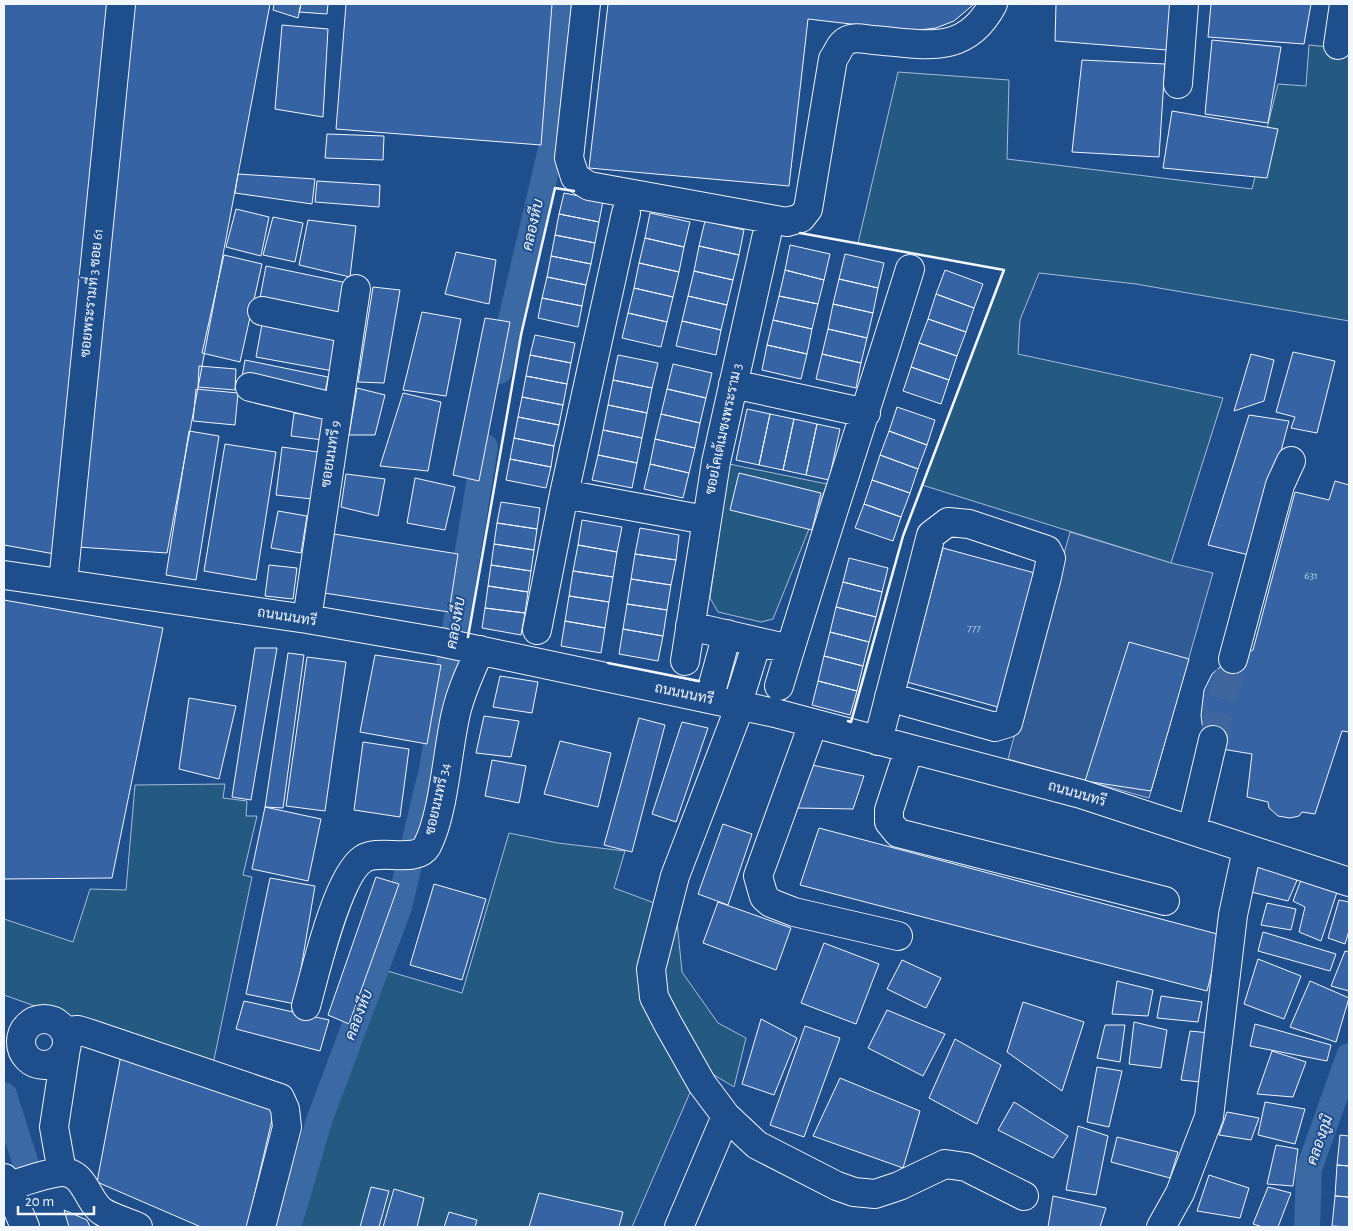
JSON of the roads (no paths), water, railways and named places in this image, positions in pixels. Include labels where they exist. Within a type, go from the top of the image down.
[{"type":"street","name":"ซอยพระรามที่ 3 ซอย 61","points":[[63,583],[121,4]]},
{"type":"street","points":[[586,4],[569,158],[571,168],[578,180],[588,186],[791,222],[803,217],[809,205],[833,59],[841,46],[853,38],[925,44],[960,40],[974,31],[985,20],[993,4]]},
{"type":"street","points":[[1178,84],[1184,4]]},
{"type":"street","points":[[1338,45],[1344,4]]},
{"type":"street","points":[[537,630],[564,494],[626,212]]},
{"type":"street","name":"ซอยโคเต้เมซงพระราม 3","points":[[685,660],[716,462],[767,234]]},
{"type":"street","points":[[779,686],[834,505],[866,413],[910,269]]},
{"type":"street","name":"ซอยนนทรี 9","points":[[307,619],[356,289]]},
{"type":"street","points":[[262,311],[350,329]]},
{"type":"street","points":[[733,384],[866,413]]},
{"type":"street","points":[[250,388],[338,408]]},
{"type":"street","points":[[1233,659],[1280,485],[1291,461]]},
{"type":"street","points":[[564,494],[706,520]]},
{"type":"street","points":[[878,741],[889,697],[931,535],[948,522],[969,524],[1047,550],[1051,558],[1047,577],[1008,723],[996,727],[889,697]]},
{"type":"street","name":"ถนนนนทรี","points":[[4,575],[307,619],[462,646],[709,699],[909,748],[1081,794],[1349,882]]},
{"type":"street","points":[[690,626],[790,649]]},
{"type":"street","points":[[709,699],[727,634]]},
{"type":"street","points":[[757,642],[739,706],[675,876],[651,969],[654,997],[702,1084],[726,1116],[757,1145],[837,1186],[854,1192],[874,1194],[899,1186],[945,1164],[966,1167],[1024,1196]]},
{"type":"street","name":"ซอยนนทรี 34","points":[[306,1006],[335,908],[353,867],[364,858],[380,854],[409,854],[425,848],[434,830],[456,712],[462,646]]},
{"type":"street","points":[[813,724],[758,876],[764,897],[771,903],[794,912],[898,936]]},
{"type":"street","points":[[1192,829],[1213,740]]},
{"type":"street","points":[[909,748],[889,810],[889,822],[898,833],[1165,900]]},
{"type":"street","points":[[1161,1227],[1180,1193],[1210,1117],[1233,915],[1247,849]]},
{"type":"street","points":[[62,1172],[54,1127],[66,1040],[53,1020],[36,1019],[14,1029],[24,1055],[34,1063],[47,1065],[59,1059],[66,1040],[78,1030],[280,1098],[285,1109],[287,1127],[261,1227]]},
{"type":"street","points":[[679,1227],[726,1116]]},
{"type":"street","points":[[25,1227],[6,1182],[62,1172],[75,1177],[88,1189],[94,1204],[103,1212],[138,1227]]},
{"type":"waterway","name":"คลองหีบ","points":[[499,371],[551,149],[563,4]]},
{"type":"waterway","name":"คลองหีบ","points":[[288,1227],[319,1121],[399,907],[432,769],[485,447]]},
{"type":"waterway","name":"คลองภูมิ","points":[[1307,1227],[1309,1169],[1349,1056]]},
{"type":"waterway","points":[[4,1095],[28,1171]]},
{"type":"tunnel","points":[[1213,740],[1233,659]]}]
